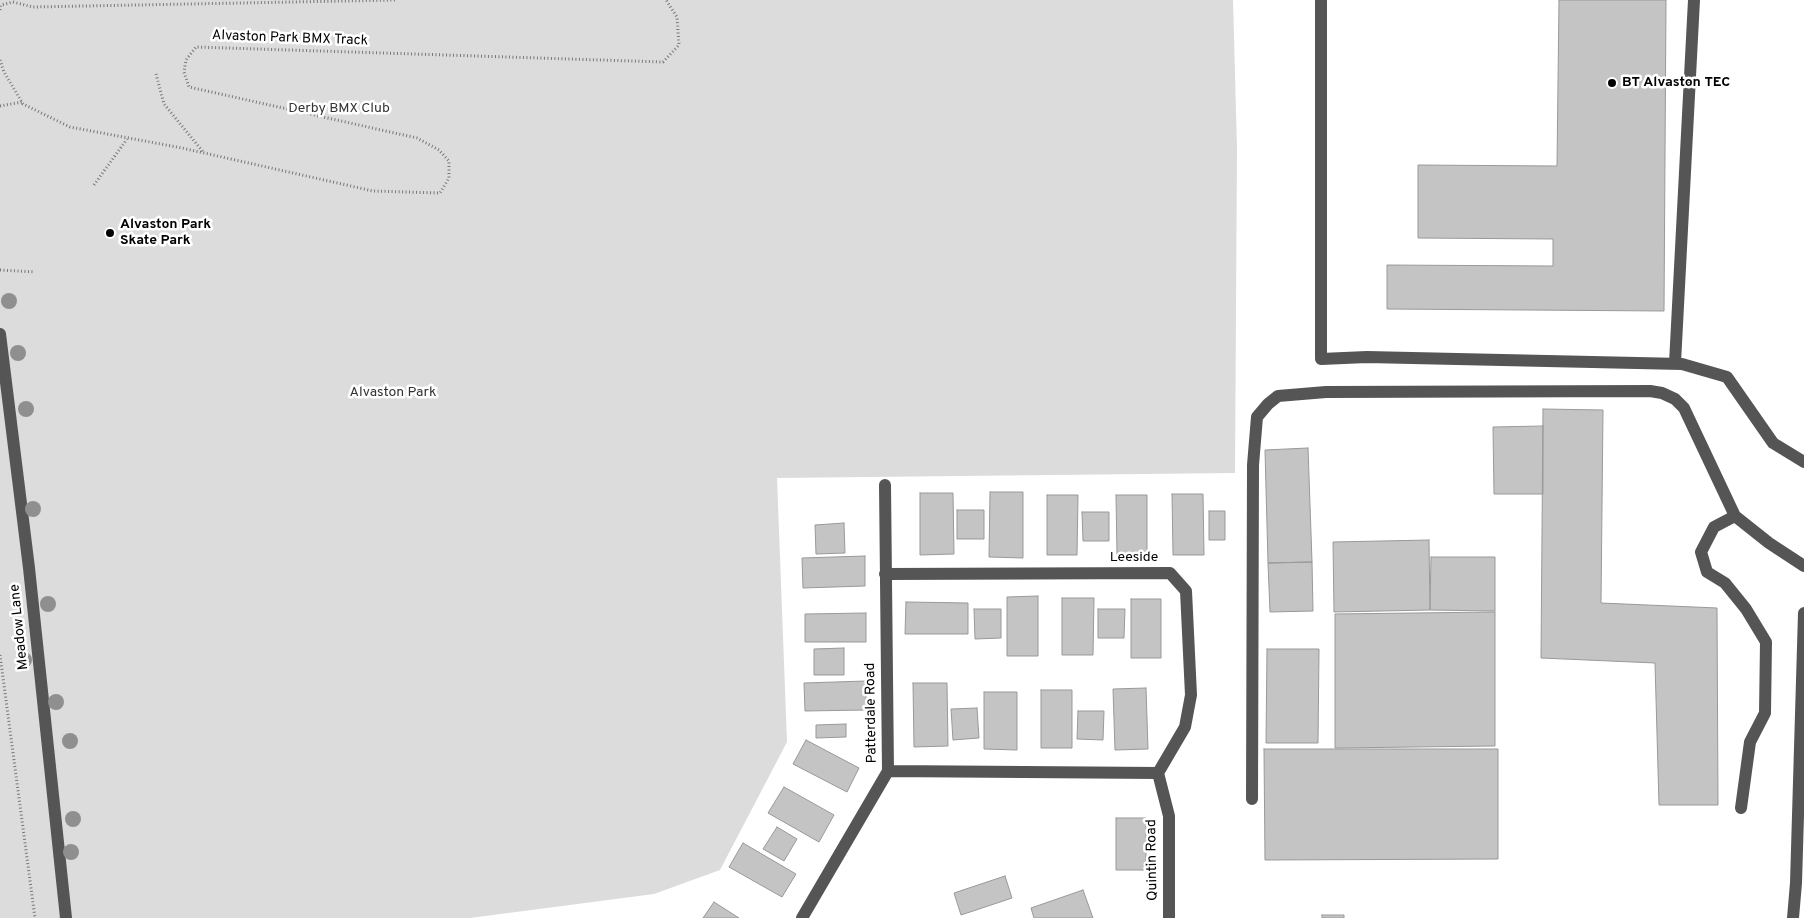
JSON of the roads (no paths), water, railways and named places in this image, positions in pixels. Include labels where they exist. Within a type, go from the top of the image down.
[{"type":"street","points":[[1322,0],[1321,359],[1366,357],[1675,363],[1727,377],[1773,443],[1804,462]]},
{"type":"street","points":[[1675,363],[1694,0]]},
{"type":"street","name":"Meadow Lane","points":[[0,334],[30,578],[66,918]]},
{"type":"street","points":[[1252,799],[1252,465],[1257,417],[1278,396],[1336,392],[1650,391],[1662,393],[1675,399],[1684,408],[1735,516],[1769,543],[1804,566]]},
{"type":"street","name":"Patterdale Road","points":[[802,918],[888,771],[885,485]]},
{"type":"street","points":[[1735,516],[1714,527],[1701,552],[1707,572],[1725,583],[1746,609],[1766,642],[1765,713],[1750,742],[1741,808]]},
{"type":"street","name":"Leeside","points":[[885,574],[1170,573],[1186,591],[1191,695],[1185,727],[1158,773]]},
{"type":"street","points":[[1793,918],[1796,883],[1804,613]]},
{"type":"street","points":[[888,771],[1158,773]]},
{"type":"street","name":"Quintin Road","points":[[1158,773],[1169,816],[1169,918]]},
{"type":"place","name":"BT Alvaston TEC","points":[[1612,83]]},
{"type":"place","name":"Alvaston Park Skate Park","points":[[110,233]]},
{"type":"park label","name":"Derby BMX Club","points":[[339,109]]},
{"type":"park label","name":"Alvaston Park","points":[[393,393]]}]
